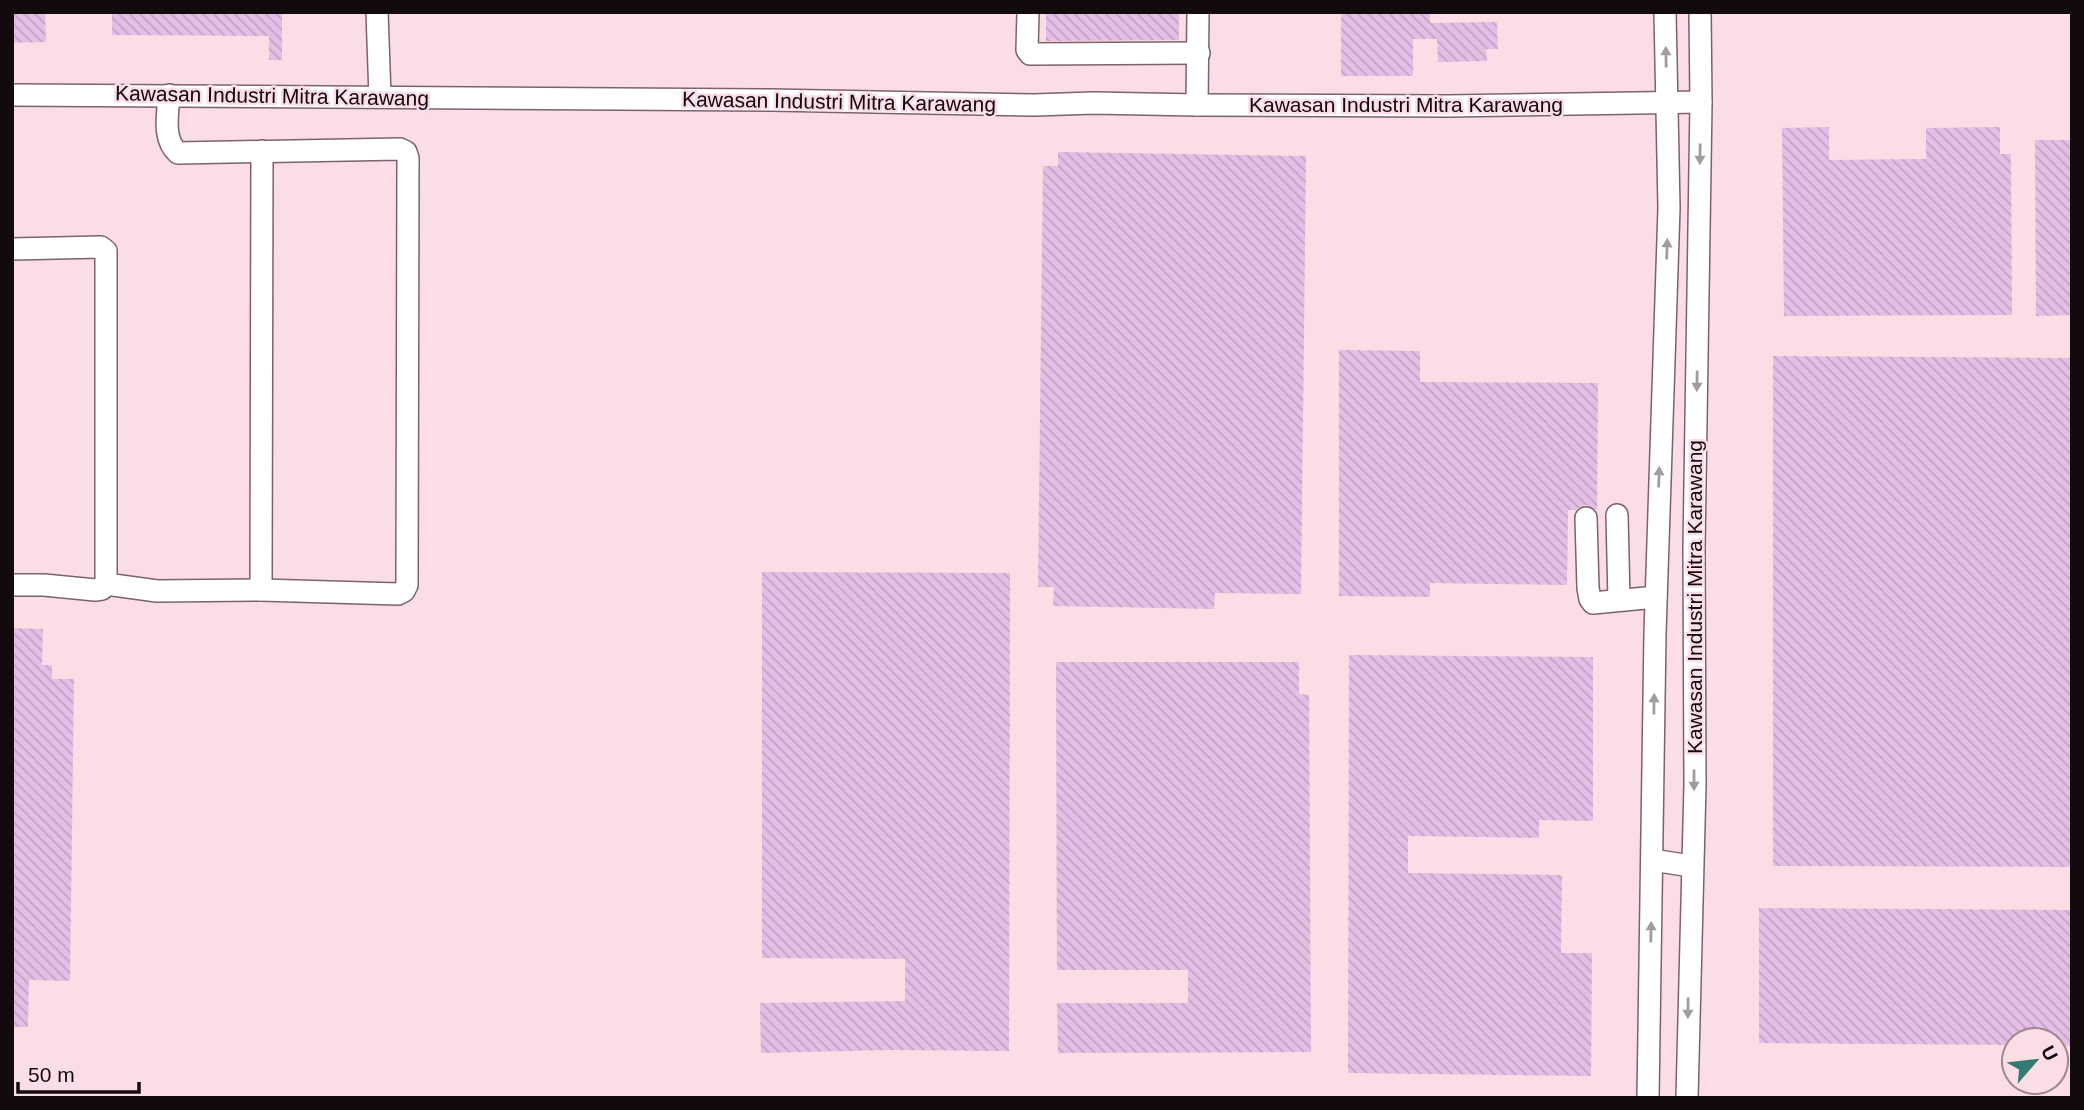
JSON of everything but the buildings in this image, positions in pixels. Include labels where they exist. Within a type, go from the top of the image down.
[{"type":"street","points":[[377,12],[380,97]]},
{"type":"street","points":[[1028,12],[1027,50],[1030,54],[1199,52]]},
{"type":"street","points":[[1197,106],[1198,12]]},
{"type":"street","name":"Kawasan Industri Mitra Karawang","points":[[1648,1098],[1656,597],[1669,208],[1665,12]]},
{"type":"street","name":"Kawasan Industri Mitra Karawang","points":[[1687,1098],[1695,785],[1694,548],[1700,12]]},
{"type":"street","name":"Kawasan Industri Mitra Karawang","points":[[12,94],[1197,106],[1448,106],[1666,102]]},
{"type":"street","points":[[106,584],[157,591],[261,590],[398,594],[407,586],[406,152],[400,149],[178,153],[171,147],[168,139],[169,95]]},
{"type":"street","points":[[1666,102],[1701,102]]},
{"type":"street","points":[[261,590],[262,151]]},
{"type":"street","points":[[12,249],[101,247],[106,251],[106,584],[100,590],[12,584]]},
{"type":"street","points":[[1617,515],[1619,600]]},
{"type":"street","points":[[1586,518],[1588,588],[1593,603],[1656,597]]},
{"type":"street","points":[[1651,860],[1691,866]]}]
